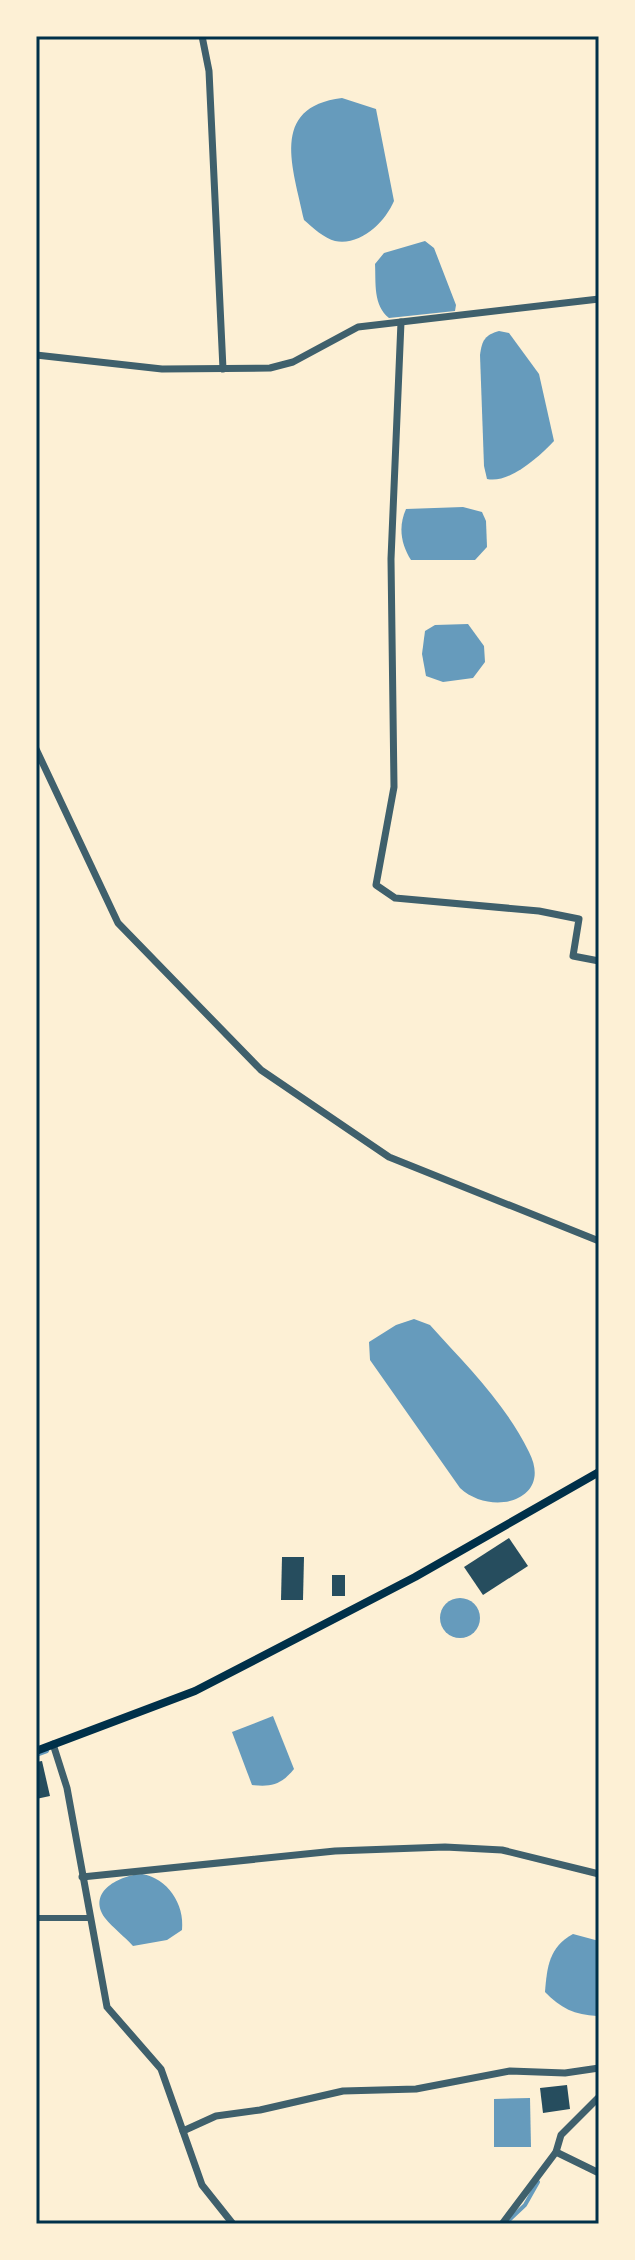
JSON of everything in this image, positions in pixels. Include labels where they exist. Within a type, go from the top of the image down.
[{"type":"main road","points":[[36,1751],[195,1691],[415,1577],[599,1472]]},
{"type":"street","points":[[202,36],[209,71],[223,369]]},
{"type":"street","points":[[36,355],[162,369],[270,368],[293,362],[358,327],[599,299]]},
{"type":"street","points":[[401,322],[391,559],[394,787],[376,885],[395,898],[539,911],[579,919],[573,956],[599,961]]},
{"type":"street","points":[[36,749],[118,923],[261,1070],[389,1157],[599,1241]]},
{"type":"street","points":[[53,1744],[67,1788],[107,2007],[161,2069],[202,2185],[233,2224]]},
{"type":"street","points":[[82,1877],[335,1851],[445,1847],[502,1850],[599,1874]]},
{"type":"street","points":[[36,1918],[89,1918]]},
{"type":"street","points":[[183,2131],[216,2116],[260,2110],[343,2091],[416,2089],[510,2071],[565,2073],[599,2068]]},
{"type":"street","points":[[502,2224],[556,2152],[561,2135],[599,2097]]},
{"type":"street","points":[[556,2152],[599,2173]]},
{"type":"water","points":[[342,98],[376,109],[394,201],[385,217],[371,231],[345,242],[327,238],[304,220],[292,162],[295,127],[303,114],[319,104]]},
{"type":"water","points":[[425,241],[434,248],[456,305],[455,311],[389,318],[378,300],[375,264],[384,253]]},
{"type":"water","points":[[499,331],[509,333],[539,374],[554,441],[523,468],[505,477],[487,479],[480,355],[485,339]]},
{"type":"water","points":[[463,507],[482,512],[486,521],[487,547],[475,560],[411,560],[402,535],[406,509]]},
{"type":"water","points":[[468,624],[484,646],[485,662],[473,678],[443,682],[426,676],[422,654],[425,631],[435,625]]},
{"type":"water","points":[[414,1319],[430,1325],[484,1385],[519,1434],[534,1469],[533,1482],[526,1493],[516,1499],[487,1502],[460,1488],[370,1360],[369,1342],[396,1325]]},
{"type":"water","points":[[460,1598],[474,1604],[480,1618],[474,1632],[460,1638],[446,1632],[440,1618],[446,1604]]},
{"type":"water","points":[[273,1716],[294,1769],[275,1784],[252,1785],[232,1732]]},
{"type":"water","points":[[142,1874],[159,1881],[172,1894],[181,1911],[182,1930],[167,1940],[133,1946],[105,1918],[100,1900],[108,1886],[116,1881]]},
{"type":"water","points":[[573,1934],[599,1941],[597,2016],[568,2010],[545,1992],[548,1966],[554,1951]]},
{"type":"water","points":[[530,2098],[531,2147],[494,2147],[494,2099]]},
{"type":"building","points":[[509,1538],[528,1566],[483,1595],[464,1567]]},
{"type":"building","points":[[282,1557],[304,1557],[303,1600],[281,1600]]},
{"type":"building","points":[[332,1575],[345,1575],[345,1596],[332,1596]]},
{"type":"building","points":[[42,1761],[50,1796],[36,1799],[36,1762]]},
{"type":"building","points":[[567,2085],[570,2109],[543,2113],[540,2088]]},
{"type":"waterway","points":[[36,1755],[47,1751]]},
{"type":"waterway","points":[[507,2222],[525,2205],[538,2182]]}]
